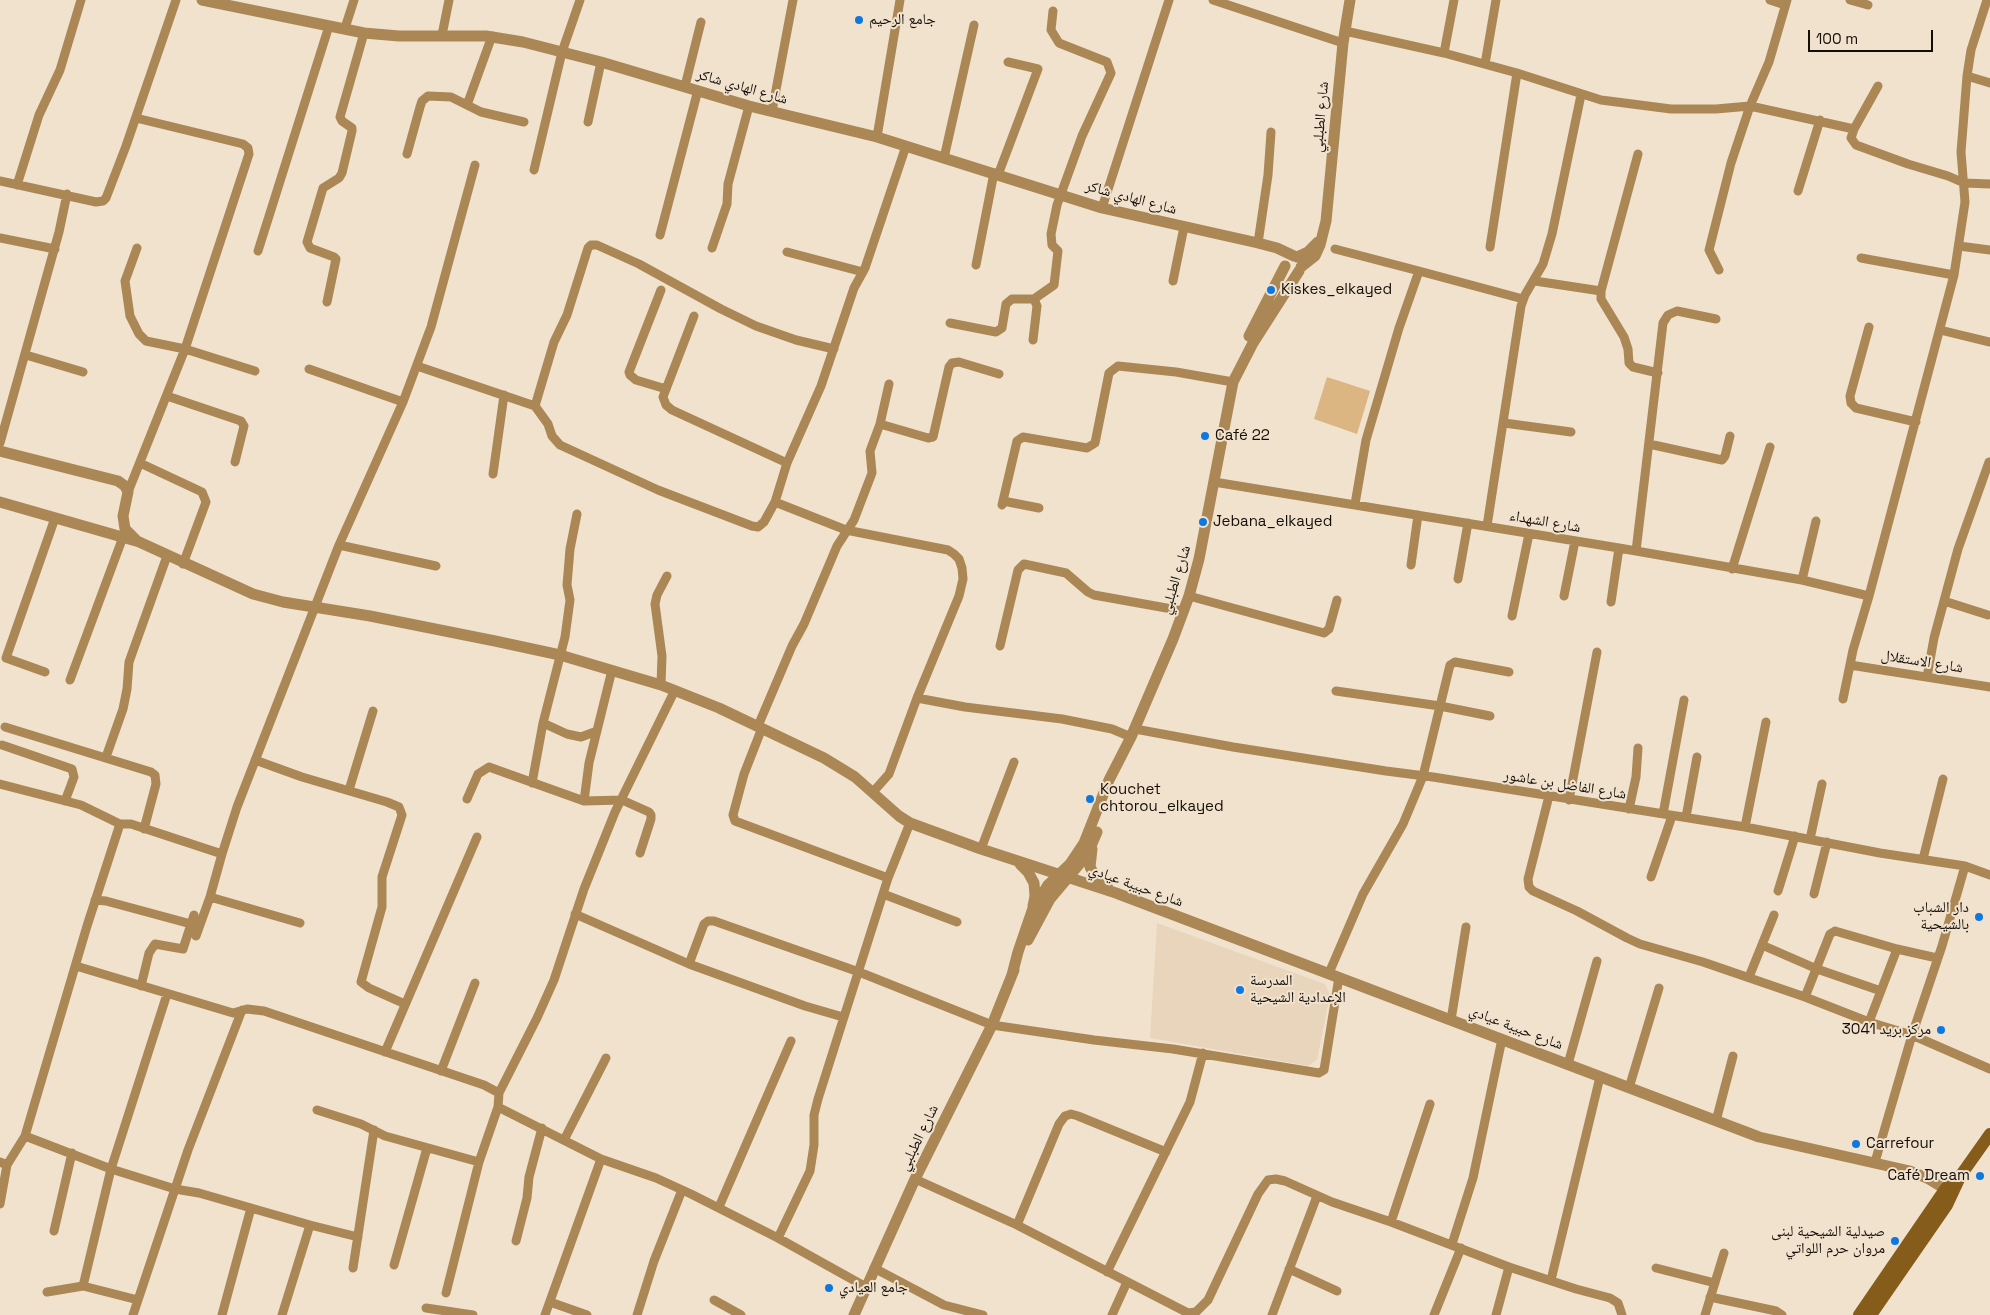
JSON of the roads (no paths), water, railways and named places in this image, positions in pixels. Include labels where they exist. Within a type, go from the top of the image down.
[{"type":"main road","points":[[1865,1314],[1990,1134]]},
{"type":"street","points":[[17,185],[39,115],[60,70],[81,0]]},
{"type":"street","points":[[0,181],[67,194],[96,202],[103,201],[106,198],[136,118],[176,0]]},
{"type":"street","name":"شارع الهادي شاكر","points":[[202,0],[364,33],[399,36],[492,36],[562,52],[749,106],[877,137],[1102,208],[1263,245]]},
{"type":"street","points":[[345,28],[354,0]]},
{"type":"street","points":[[442,35],[449,0]]},
{"type":"street","points":[[534,170],[562,52],[580,0]]},
{"type":"street","points":[[772,111],[793,0]]},
{"type":"street","points":[[877,137],[891,44],[900,0]]},
{"type":"street","points":[[1102,208],[1137,94],[1169,0]]},
{"type":"street","points":[[1213,0],[1344,37],[1444,52],[1517,72],[1581,95],[1601,100],[1663,109],[1716,110],[1750,106],[1854,129]]},
{"type":"street","name":"شارع الطبلبي","points":[[854,1315],[915,1180],[992,1025],[1012,975],[1044,908],[1084,843],[1109,780],[1133,733],[1189,596],[1199,559],[1239,360],[1246,344],[1294,263],[1315,256],[1323,237],[1328,204],[1344,37],[1350,0]]},
{"type":"street","points":[[1444,52],[1454,0]]},
{"type":"street","points":[[1485,64],[1496,0]]},
{"type":"street","points":[[1719,270],[1709,250],[1731,162],[1750,106],[1769,62],[1786,2],[1770,0]]},
{"type":"street","points":[[1850,0],[1868,6]]},
{"type":"street","points":[[1843,699],[1850,665],[1916,422],[1960,246],[1965,202],[1960,152],[1967,76],[1971,50],[1987,0]]},
{"type":"street","points":[[950,323],[996,332],[1002,328],[1006,304],[1012,299],[1034,299],[1054,285],[1058,251],[1052,245],[1051,234],[1057,205],[1082,136],[1111,73],[1106,62],[1059,43],[1051,30],[1053,11]]},
{"type":"street","points":[[685,86],[701,22]]},
{"type":"street","points":[[944,158],[974,25]]},
{"type":"street","points":[[258,251],[329,26]]},
{"type":"street","points":[[327,302],[336,260],[334,256],[310,248],[307,242],[323,188],[340,178],[342,173],[352,128],[342,121],[340,117],[364,33]]},
{"type":"street","points":[[467,105],[492,36]]},
{"type":"street","points":[[588,122],[601,62]]},
{"type":"street","points":[[976,265],[996,174],[1038,69],[1008,62]]},
{"type":"street","points":[[1490,247],[1517,72]]},
{"type":"street","points":[[1967,76],[1990,83]]},
{"type":"street","points":[[1878,86],[1854,129],[1851,138],[1856,145],[1964,183],[1990,184]]},
{"type":"street","points":[[660,235],[698,90]]},
{"type":"street","points":[[1488,526],[1523,299],[1543,264],[1552,234],[1581,95]]},
{"type":"street","points":[[408,154],[422,101],[428,96],[451,97],[481,112],[524,122]]},
{"type":"street","points":[[712,248],[728,204],[728,184],[749,106]]},
{"type":"street","points":[[136,118],[243,144],[248,148],[250,154],[185,350],[128,492],[123,524],[125,529],[137,541]]},
{"type":"street","points":[[1798,190],[1820,120]]},
{"type":"street","points":[[1271,132],[1263,245],[1294,263]]},
{"type":"street","points":[[417,366],[535,406],[548,424],[552,436],[560,445],[658,490],[758,527],[764,522],[775,502],[788,463],[821,386],[854,288],[863,272],[906,146]]},
{"type":"street","points":[[1638,154],[1601,298],[1624,336],[1628,349],[1629,363],[1633,368],[1658,373]]},
{"type":"street","points":[[196,936],[255,760],[339,545],[403,402],[435,317],[475,165]]},
{"type":"street","points":[[0,443],[55,249],[67,194]]},
{"type":"street","points":[[1173,281],[1184,227]]},
{"type":"street","points":[[0,238],[55,249]]},
{"type":"street","points":[[535,406],[554,342],[567,315],[588,248],[591,245],[639,264],[722,310],[756,326],[787,337],[834,349]]},
{"type":"street","points":[[1960,246],[1990,250]]},
{"type":"street","points":[[137,248],[125,281],[130,316],[139,334],[146,341],[185,350],[255,371]]},
{"type":"street","points":[[1335,249],[1523,299]]},
{"type":"street","points":[[787,252],[863,272]]},
{"type":"street","points":[[1861,258],[1954,275]]},
{"type":"street","points":[[1355,504],[1366,440],[1419,271]]},
{"type":"street","points":[[1534,281],[1602,291]]},
{"type":"street","points":[[660,290],[629,372],[636,380],[666,389]]},
{"type":"street","points":[[1033,340],[1037,306],[1034,299]]},
{"type":"street","points":[[1636,551],[1663,322],[1668,315],[1677,311],[1716,319]]},
{"type":"street","points":[[694,316],[663,397],[666,405],[672,410],[788,463]]},
{"type":"street","points":[[1869,327],[1850,396],[1851,403],[1856,408],[1916,422]]},
{"type":"street","points":[[1940,330],[1989,342]]},
{"type":"street","points":[[26,355],[83,372]]},
{"type":"street","points":[[880,424],[928,438],[933,437],[949,367],[952,363],[959,362],[1000,374]]},
{"type":"street","points":[[1039,508],[1002,503],[1017,441],[1023,436],[1087,448],[1095,443],[1109,373],[1118,366],[1235,379]]},
{"type":"street","points":[[308,368],[403,402]]},
{"type":"street","points":[[888,878],[741,824],[733,819],[744,774],[760,727],[792,646],[804,624],[837,546],[854,520],[872,473],[870,451],[880,424],[889,384]]},
{"type":"street","points":[[493,474],[504,395]]},
{"type":"street","points":[[167,396],[240,421],[244,426],[235,462]]},
{"type":"street","points":[[1504,423],[1571,432]]},
{"type":"street","points":[[1649,444],[1722,460],[1725,456],[1730,436]]},
{"type":"street","points":[[1732,569],[1770,447]]},
{"type":"street","points":[[0,451],[109,478],[124,486],[128,492]]},
{"type":"street","points":[[1927,677],[1934,638],[1958,549],[1989,462]]},
{"type":"street","points":[[140,463],[202,492],[206,502],[184,564]]},
{"type":"street","name":"شارع الشهداء","points":[[1214,482],[1619,548],[1802,580],[1870,596]]},
{"type":"street","name":"شارع حبيبة عيادي","points":[[0,502],[137,541],[253,594],[283,602],[370,616],[560,655],[661,685],[760,727],[824,758],[855,777],[899,816],[910,823],[1012,860],[1116,893],[1760,1137],[1910,1171],[1950,1191]]},
{"type":"street","points":[[775,502],[846,530],[948,550],[959,559],[963,579],[959,596],[917,698],[889,774],[873,792]]},
{"type":"street","points":[[532,783],[543,723],[565,637],[570,600],[567,585],[570,549],[577,514]]},
{"type":"street","points":[[1411,565],[1418,515]]},
{"type":"street","points":[[45,672],[6,658],[55,518]]},
{"type":"street","points":[[1802,580],[1816,521]]},
{"type":"street","points":[[1458,579],[1468,523]]},
{"type":"street","points":[[1512,616],[1529,534]]},
{"type":"street","points":[[70,680],[123,537]]},
{"type":"street","points":[[1564,596],[1575,541]]},
{"type":"street","points":[[339,545],[436,566]]},
{"type":"street","points":[[1611,602],[1619,548]]},
{"type":"street","points":[[106,757],[123,709],[129,662],[167,556]]},
{"type":"street","points":[[1000,646],[1018,570],[1024,564],[1066,573],[1094,595],[1183,611]]},
{"type":"street","points":[[661,685],[663,661],[656,604],[657,595],[667,576]]},
{"type":"street","points":[[1189,596],[1324,633],[1329,629],[1337,600]]},
{"type":"street","points":[[1944,601],[1988,615]]},
{"type":"street","points":[[1569,800],[1597,652]]},
{"type":"street","points":[[689,964],[701,929],[706,922],[712,921],[859,972],[992,1025],[1322,1072],[1324,1070],[1334,975],[1362,894],[1403,824],[1423,776],[1451,664],[1455,662],[1510,672]]},
{"type":"street","name":"شارع الاستقلال","points":[[1850,665],[1990,686]]},
{"type":"street","points":[[584,801],[589,763],[612,670]]},
{"type":"street","points":[[446,1293],[479,1162],[498,1107],[499,1093],[554,980],[575,914],[615,812],[675,690]]},
{"type":"street","points":[[1336,691],[1440,706],[1490,716]]},
{"type":"street","name":"شارع الفاضل بن عاشور","points":[[917,698],[965,708],[1062,719],[1133,733],[1686,817],[1827,842],[1880,854],[1965,866],[1990,875]]},
{"type":"street","points":[[1651,877],[1668,815],[1684,700]]},
{"type":"street","points":[[349,790],[373,711]]},
{"type":"street","points":[[1745,827],[1766,722]]},
{"type":"street","points":[[543,723],[567,734],[581,737],[597,731]]},
{"type":"street","points":[[5,727],[146,769],[154,775],[156,784],[144,829]]},
{"type":"street","points":[[2,745],[72,769],[74,777],[65,801]]},
{"type":"street","points":[[1630,809],[1636,777],[1638,748]]},
{"type":"street","name":"شارع الطبلبي","points":[[1012,975],[1015,959],[1032,911],[1048,885],[1064,876],[1083,859],[1093,843],[1123,754]]},
{"type":"street","points":[[1686,817],[1697,757]]},
{"type":"street","points":[[255,760],[302,777],[399,807],[401,811],[399,825],[382,877],[382,907],[361,982],[369,988],[405,1004]]},
{"type":"street","points":[[981,849],[1014,762]]},
{"type":"street","points":[[467,800],[478,774],[490,767],[584,801],[622,800],[649,812],[651,815],[652,819],[640,853]]},
{"type":"street","points":[[1923,859],[1943,779]]},
{"type":"street","points":[[0,784],[81,805],[120,824],[131,824],[222,854]]},
{"type":"street","points":[[1810,839],[1822,784]]},
{"type":"street","points":[[1549,796],[1528,879],[1529,887],[1532,891],[1598,921],[1627,938],[1748,977],[1869,1022],[1912,1035],[1990,1069]]},
{"type":"street","points":[[778,1238],[810,1171],[814,1145],[814,1114],[888,878],[910,823]]},
{"type":"street","points":[[0,1204],[4,1163],[25,1136],[95,900],[120,824]]},
{"type":"street","points":[[1778,891],[1795,836]]},
{"type":"street","points":[[385,1052],[478,837]]},
{"type":"street","points":[[1814,894],[1827,842]]},
{"type":"street","points":[[1093,843],[1090,867],[1100,882],[1116,893]]},
{"type":"street","points":[[1012,860],[1024,867],[1034,882],[1035,896],[1032,911]]},
{"type":"street","points":[[1875,1162],[1912,1035],[1965,866]]},
{"type":"street","points":[[884,894],[957,922]]},
{"type":"street","points":[[210,897],[300,923]]},
{"type":"street","points":[[95,900],[106,901],[191,924]]},
{"type":"street","points":[[141,986],[149,953],[156,944],[184,949],[194,914]]},
{"type":"street","points":[[575,914],[689,964],[843,1018]]},
{"type":"street","points":[[1748,977],[1774,915]]},
{"type":"street","points":[[1451,1020],[1466,927]]},
{"type":"street","points":[[1805,997],[1830,934],[1835,931],[1937,958]]},
{"type":"street","points":[[1762,945],[1817,969],[1881,991]]},
{"type":"street","points":[[1869,1022],[1898,949]]},
{"type":"street","points":[[1568,1064],[1597,961]]},
{"type":"street","points":[[76,966],[232,1013],[252,1009],[264,1011],[484,1085],[499,1093]]},
{"type":"street","points":[[441,1071],[475,983]]},
{"type":"street","points":[[1629,1088],[1659,988]]},
{"type":"street","points":[[83,1286],[111,1169],[167,994]]},
{"type":"street","points":[[133,1315],[201,1115],[242,1010]]},
{"type":"street","points":[[1434,1315],[1456,1246],[1502,1039]]},
{"type":"street","points":[[719,1207],[791,1041]]},
{"type":"street","points":[[1107,1272],[1190,1102],[1203,1054]]},
{"type":"street","points":[[1716,1121],[1732,1056]]},
{"type":"street","points":[[564,1140],[606,1058]]},
{"type":"street","points":[[1551,1280],[1600,1077]]},
{"type":"street","points":[[1391,1222],[1430,1104]]},
{"type":"street","points":[[498,1107],[601,1159],[656,1178],[719,1207],[866,1287]]},
{"type":"street","points":[[317,1110],[361,1124],[385,1136],[479,1162]]},
{"type":"street","points":[[1016,1225],[1059,1124],[1066,1116],[1071,1114],[1078,1116],[1166,1152]]},
{"type":"street","points":[[516,1241],[528,1198],[529,1177],[542,1128]]},
{"type":"street","points":[[353,1268],[374,1130]]},
{"type":"street","points":[[25,1136],[111,1169],[175,1189],[199,1193],[310,1225],[358,1236]]},
{"type":"street","points":[[394,1265],[427,1148]]},
{"type":"street","points":[[54,1231],[72,1153]]},
{"type":"street","points":[[545,1315],[601,1159]]},
{"type":"street","points":[[915,1180],[1016,1225],[1187,1314],[1196,1312],[1208,1300],[1258,1194],[1268,1180],[1286,1181],[1317,1196],[1509,1267],[1610,1298],[1618,1303],[1622,1315]]},
{"type":"street","points":[[637,1315],[654,1261],[682,1190]]},
{"type":"street","points":[[1272,1315],[1317,1196]]},
{"type":"street","points":[[222,1315],[251,1208]]},
{"type":"street","points":[[282,1315],[310,1225]]},
{"type":"street","points":[[1705,1315],[1724,1253]]},
{"type":"street","points":[[1496,1315],[1509,1267]]},
{"type":"street","points":[[874,1268],[944,1305],[983,1315]]},
{"type":"street","points":[[1656,1268],[1715,1283]]},
{"type":"street","points":[[1288,1269],[1337,1291]]},
{"type":"street","points":[[1112,1315],[1127,1282]]},
{"type":"street","points":[[47,1292],[83,1286],[138,1300]]},
{"type":"street","points":[[1710,1297],[1776,1311],[1782,1315]]},
{"type":"street","points":[[714,1300],[741,1315]]},
{"type":"street","points":[[550,1302],[587,1315]]},
{"type":"street","points":[[426,1308],[473,1315]]},
{"type":"place","name":"جامع الرحيم","points":[[859,20]]},
{"type":"place","name":"Kiskes_elkayed","points":[[1271,290]]},
{"type":"place","name":"Café 22","points":[[1205,436]]},
{"type":"place","name":"Jebana_elkayed","points":[[1203,522]]},
{"type":"place","name":"Kouchet chtorou_elkayed","points":[[1090,799]]},
{"type":"place","name":"دار الشباب بالشيحية","points":[[1979,917]]},
{"type":"place","name":"المدرسة الإعدادية الشيحية","points":[[1240,990]]},
{"type":"place","name":"مركز بريد 3041","points":[[1941,1030]]},
{"type":"place","name":"Carrefour","points":[[1856,1144]]},
{"type":"place","name":"Café Dream","points":[[1980,1176]]},
{"type":"place","name":"صيدلية الشيحية لبنى مروان حرم اللواتي","points":[[1895,1241]]},
{"type":"place","name":"جامع العيادي","points":[[829,1288]]}]
